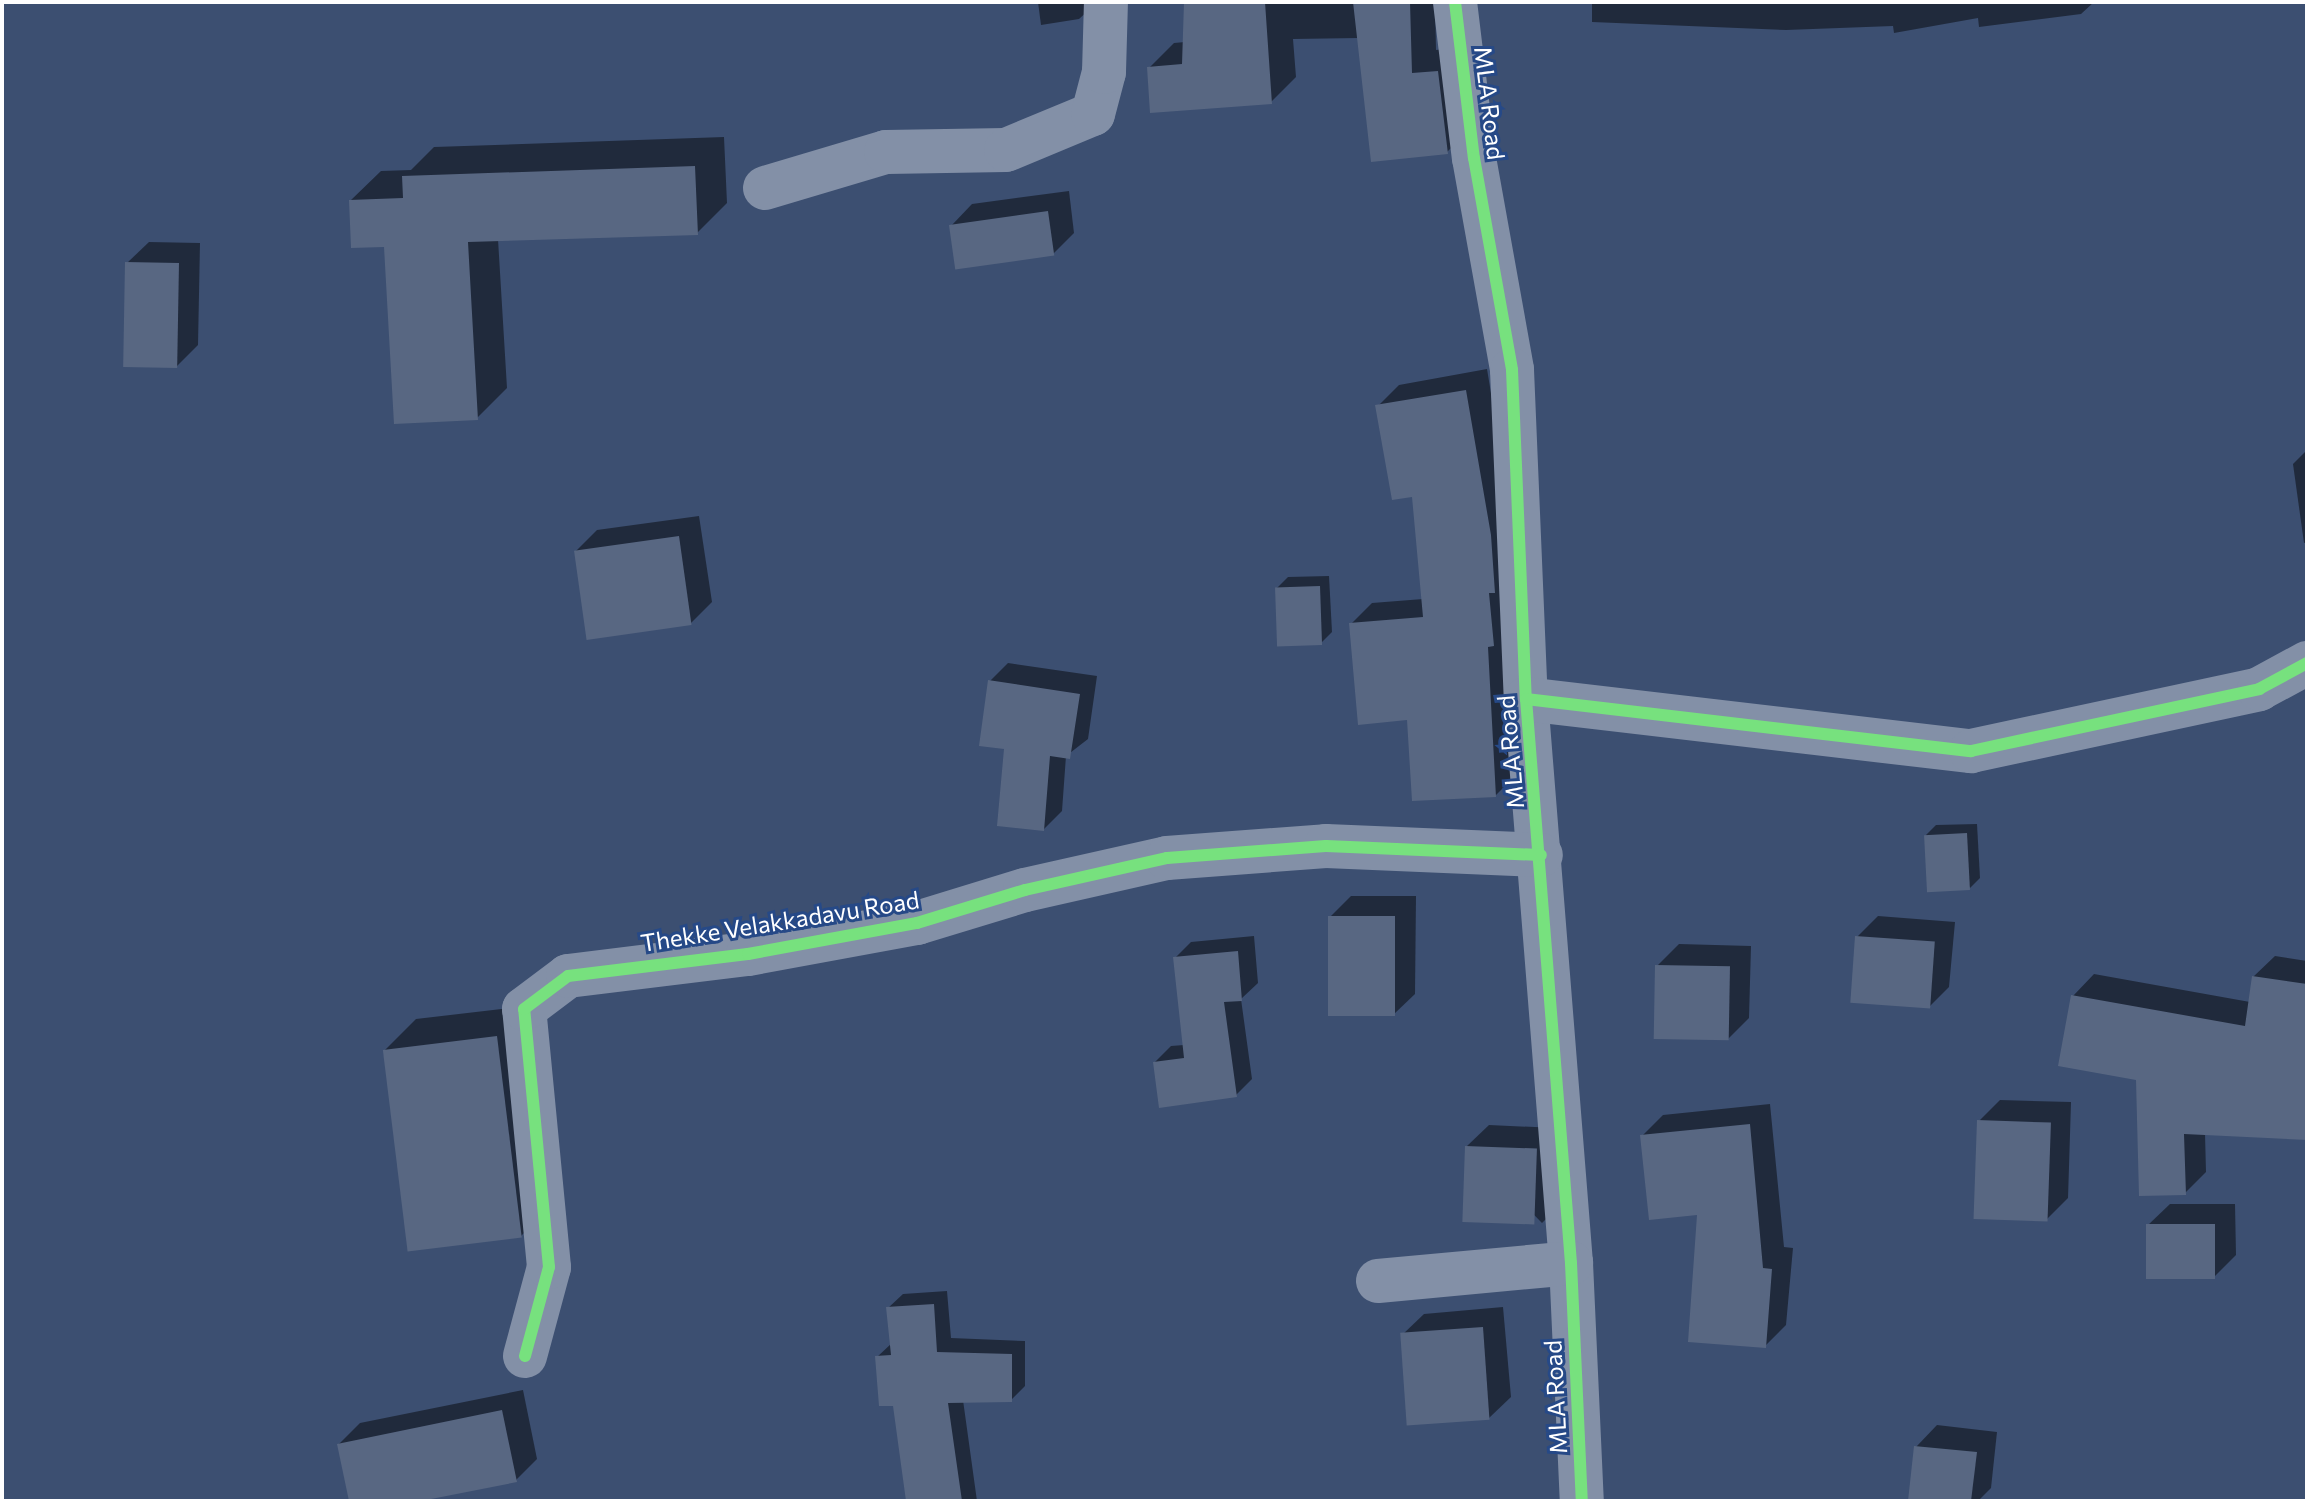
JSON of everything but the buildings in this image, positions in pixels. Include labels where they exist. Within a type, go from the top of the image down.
[{"type":"street","points":[[765,188],[886,152],[1006,150],[1093,114],[1104,72],[1106,2]]},
{"type":"street","name":"MLA Road","points":[[1455,2],[1474,158],[1512,370],[1526,699],[1541,855],[1571,1263],[1582,1501]]},
{"type":"street","points":[[1526,699],[1971,751],[2259,689],[2307,663]]},
{"type":"street","name":"Thekke Velakkadavu Road","points":[[525,1356],[549,1267],[524,1009],[568,976],[748,954],[917,923],[1025,890],[1167,858],[1326,846],[1541,855]]},
{"type":"street","points":[[1378,1281],[1571,1263]]},
{"type":"cycle path","points":[[1455,2],[1474,158],[1512,370],[1526,699],[1571,1263],[1582,1501]]},
{"type":"cycle path","points":[[1526,699],[1971,751],[2259,689],[2307,663]]},
{"type":"cycle path","points":[[525,1356],[549,1267],[524,1009],[568,976],[748,954],[917,923],[1025,890],[1167,858],[1326,846],[1541,855]]}]
